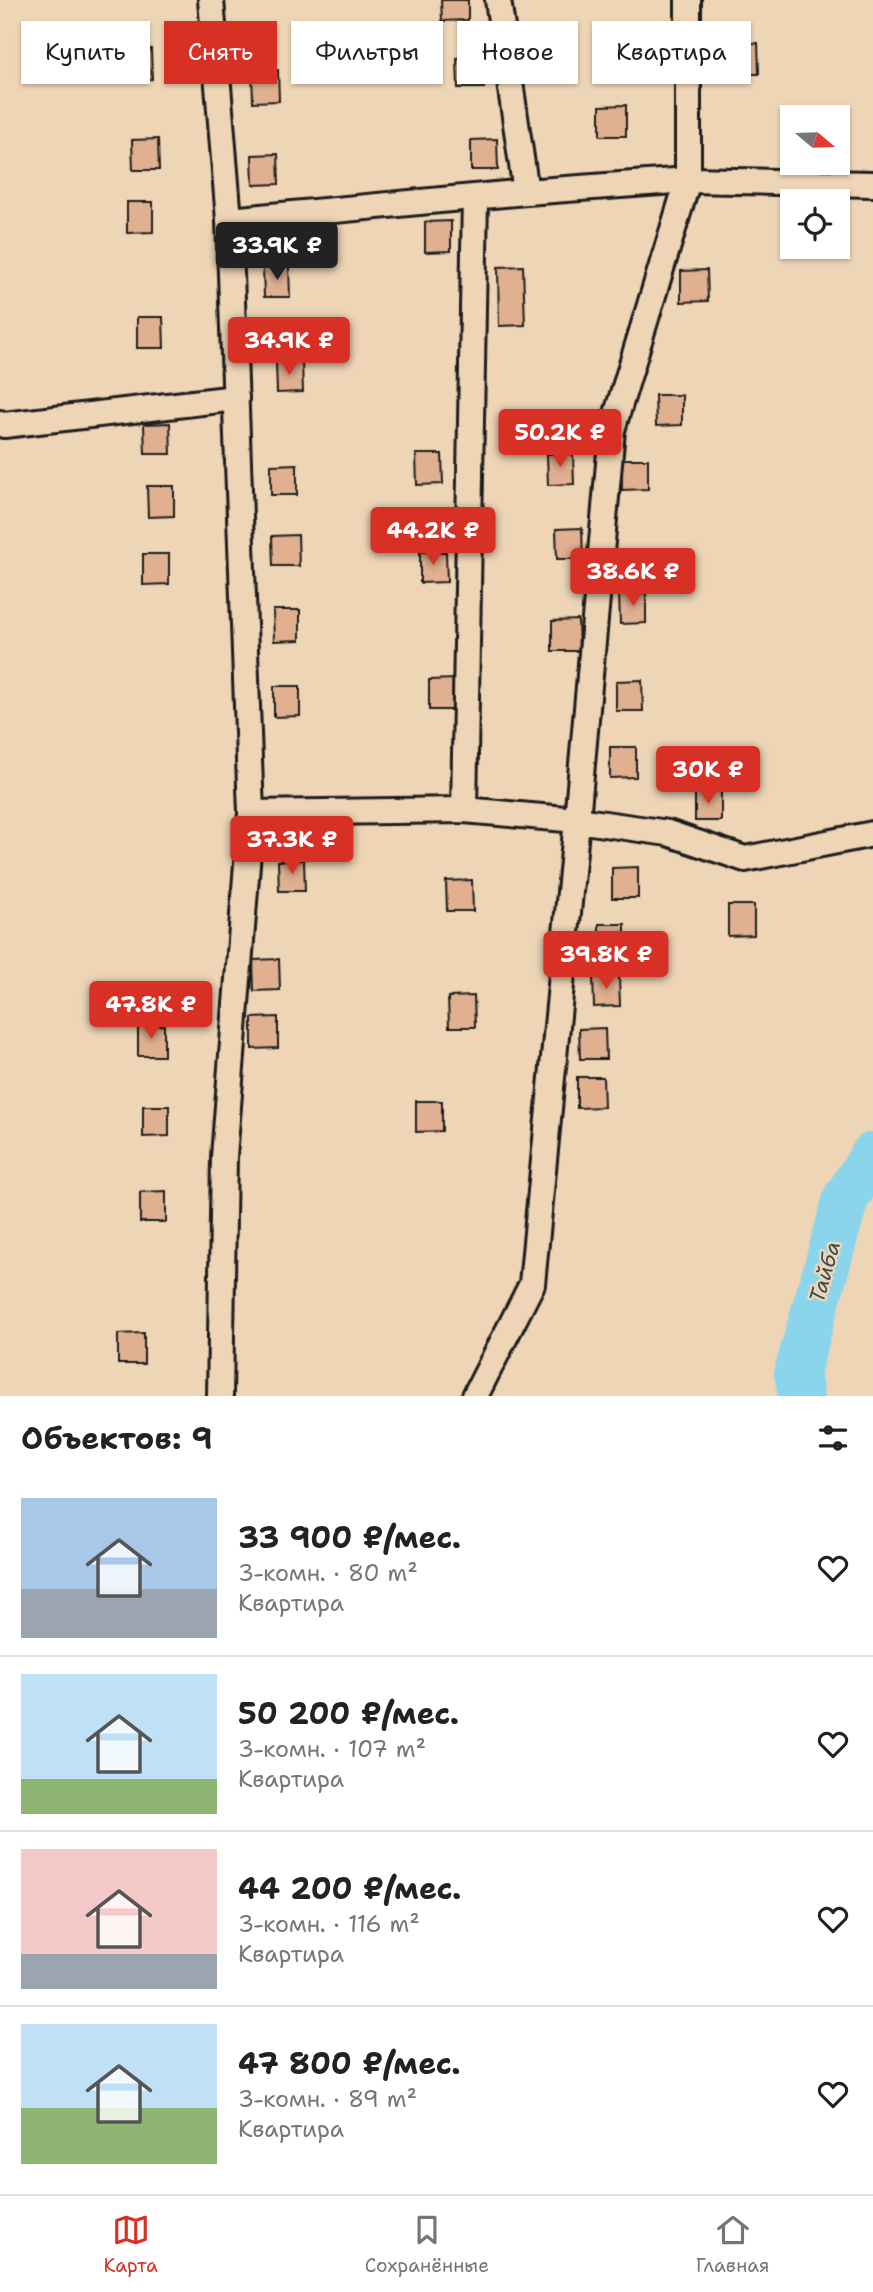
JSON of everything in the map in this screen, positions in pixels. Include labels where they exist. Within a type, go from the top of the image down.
[{"type":"street","points":[[211,0],[229,220],[251,813],[224,1157],[219,1396]]},
{"type":"street","points":[[498,0],[526,192]]},
{"type":"street","points":[[475,1396],[532,1284],[578,820],[612,430],[688,180],[688,0]]},
{"type":"street","points":[[229,220],[526,192],[688,180],[873,184]]},
{"type":"street","points":[[464,810],[475,198]]},
{"type":"street","points":[[0,423],[4,425],[236,398]]},
{"type":"street","points":[[251,813],[464,810],[578,820],[668,833],[745,859],[873,834]]},
{"type":"building","points":[[441,0],[468,0],[468,20],[442,21]]},
{"type":"building","points":[[751,43],[758,43],[759,74],[751,74]]},
{"type":"building","points":[[150,49],[151,49],[150,79]]},
{"type":"building","points":[[277,70],[279,101],[253,102],[252,84],[277,84]]},
{"type":"building","points":[[458,84],[484,84],[484,88],[458,88]]},
{"type":"building","points":[[626,105],[626,136],[600,136],[600,106]]},
{"type":"building","points":[[158,139],[159,170],[133,170],[132,140]]},
{"type":"building","points":[[497,139],[498,170],[471,170],[471,140]]},
{"type":"building","points":[[278,154],[279,184],[253,185],[252,155]]},
{"type":"building","points":[[127,202],[153,202],[153,232],[127,233]]},
{"type":"building","points":[[451,221],[451,251],[425,252],[425,222]]},
{"type":"building","points":[[289,266],[290,297],[264,297],[263,267]]},
{"type":"building","points":[[523,266],[525,325],[499,326],[498,267]]},
{"type":"building","points":[[707,270],[708,301],[681,302],[681,271]]},
{"type":"building","points":[[137,317],[163,317],[164,348],[137,348]]},
{"type":"building","points":[[276,362],[302,362],[303,392],[277,393]]},
{"type":"building","points":[[655,395],[682,395],[682,425],[656,426]]},
{"type":"building","points":[[170,423],[171,454],[145,454],[144,424]]},
{"type":"building","points":[[416,454],[442,454],[443,484],[417,485]]},
{"type":"building","points":[[547,454],[573,454],[574,484],[548,485]]},
{"type":"building","points":[[622,459],[648,459],[648,489],[622,490]]},
{"type":"building","points":[[297,464],[297,495],[271,495],[271,465]]},
{"type":"building","points":[[147,486],[174,486],[174,516],[148,517]]},
{"type":"building","points":[[582,528],[583,559],[557,559],[556,529]]},
{"type":"building","points":[[298,535],[299,566],[273,566],[272,536]]},
{"type":"building","points":[[420,552],[446,552],[447,582],[420,583]]},
{"type":"building","points":[[143,554],[169,554],[169,584],[143,585]]},
{"type":"building","points":[[619,593],[646,593],[646,623],[620,624]]},
{"type":"building","points":[[273,610],[300,610],[300,640],[274,641]]},
{"type":"building","points":[[578,620],[579,651],[552,651],[552,621]]},
{"type":"building","points":[[455,679],[455,710],[429,710],[429,680]]},
{"type":"building","points":[[642,680],[643,711],[616,711],[616,681]]},
{"type":"building","points":[[274,686],[300,686],[300,716],[274,717]]},
{"type":"building","points":[[610,747],[636,747],[636,777],[610,778]]},
{"type":"building","points":[[721,790],[721,821],[695,821],[695,791]]},
{"type":"building","points":[[304,860],[305,891],[279,891],[278,861]]},
{"type":"building","points":[[638,867],[638,898],[612,898],[612,868]]},
{"type":"building","points":[[472,880],[473,911],[447,911],[446,881]]},
{"type":"building","points":[[728,905],[754,905],[754,935],[728,936]]},
{"type":"building","points":[[599,924],[625,924],[625,954],[599,955]]},
{"type":"building","points":[[279,959],[280,990],[254,991],[253,960]]},
{"type":"building","points":[[593,976],[619,976],[620,1006],[594,1007]]},
{"type":"building","points":[[474,996],[475,1027],[449,1027],[448,997]]},
{"type":"building","points":[[278,1017],[278,1048],[252,1049],[252,1018]]},
{"type":"building","points":[[164,1025],[164,1056],[138,1056],[138,1026]]},
{"type":"building","points":[[605,1028],[606,1059],[580,1059],[579,1029]]},
{"type":"building","points":[[577,1077],[603,1077],[604,1107],[577,1108]]},
{"type":"building","points":[[416,1101],[442,1101],[442,1131],[416,1132]]},
{"type":"building","points":[[143,1106],[169,1106],[169,1136],[143,1137]]},
{"type":"building","points":[[166,1191],[166,1222],[140,1222],[140,1192]]},
{"type":"building","points":[[144,1333],[144,1364],[118,1364],[118,1334]]},
{"type":"waterway","name":"Тайба","points":[[801,1396],[797,1372],[846,1198],[873,1155]]}]
